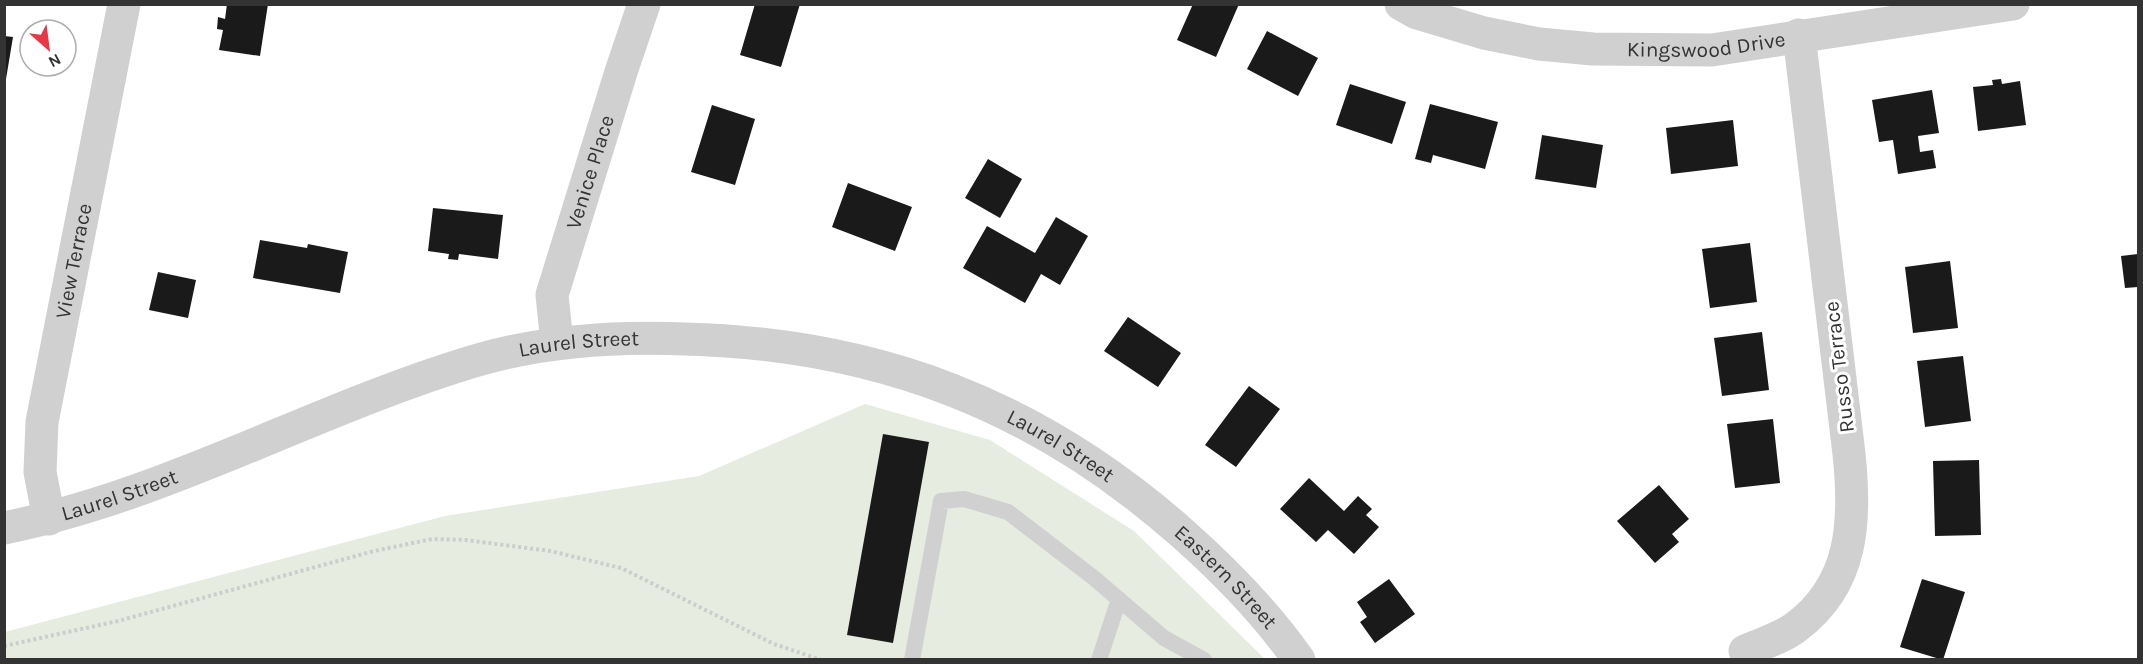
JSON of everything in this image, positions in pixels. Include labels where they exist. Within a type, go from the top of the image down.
[{"type":"street","name":"View Terrace","points":[[49,519],[40,472],[42,422],[124,4]]},
{"type":"street","name":"Venice Place","points":[[557,344],[552,295],[644,4]]},
{"type":"street","name":"Kingswood Drive","points":[[1401,4],[1417,13],[1484,33],[1539,44],[1593,49],[1712,50],[2013,4]]},
{"type":"street","name":"Russo Terrace","points":[[1745,651],[1794,628],[1816,609],[1833,585],[1845,558],[1852,528],[1850,463],[1799,35]]},
{"type":"street","name":"Laurel Street","points":[[4,528],[49,519],[123,497],[358,401],[474,361],[557,344],[652,338],[731,340],[800,348],[909,373],[1011,416],[1064,444],[1146,501]]},
{"type":"street","name":"Eastern Street","points":[[1146,501],[1232,580],[1299,660]]},
{"type":"lane","points":[[912,660],[941,501],[964,499],[1008,513],[1119,599],[1164,638],[1204,660]]},
{"type":"lane","points":[[1099,660],[1119,599]]},
{"type":"path","points":[[4,646],[118,621],[374,551],[432,539],[466,540],[550,551],[621,568],[774,644],[821,660]]},
{"type":"shaded area","points":[[865,404],[990,440],[1134,531],[1265,659],[5,660],[5,632],[445,516],[699,476]]},
{"type":"building","points":[[227,4],[268,4],[260,56],[219,50],[223,30],[217,29],[218,17],[225,19]]},
{"type":"building","points":[[755,4],[800,4],[781,67],[740,55]]},
{"type":"building","points":[[1193,4],[1239,4],[1216,57],[1177,40]]},
{"type":"building","points":[[1267,31],[1318,58],[1298,96],[1247,69]]},
{"type":"building","points":[[4,36],[13,37],[6,79],[4,79]]},
{"type":"building","points":[[2001,79],[2002,84],[2020,81],[2026,125],[1978,131],[1973,87],[1993,85],[1992,80]]},
{"type":"building","points":[[1350,84],[1406,102],[1392,144],[1336,125]]},
{"type":"building","points":[[1932,90],[1939,133],[1918,136],[1920,152],[1933,150],[1936,168],[1898,174],[1893,140],[1879,142],[1872,100]]},
{"type":"building","points":[[1430,104],[1498,122],[1485,169],[1433,155],[1431,163],[1415,159]]},
{"type":"building","points":[[712,105],[755,119],[735,185],[691,172]]},
{"type":"building","points":[[1733,120],[1738,166],[1671,174],[1666,128]]},
{"type":"building","points":[[1542,135],[1603,145],[1596,188],[1535,179]]},
{"type":"building","points":[[988,159],[1022,179],[1000,218],[965,198]]},
{"type":"building","points":[[848,183],[912,207],[895,251],[832,227]]},
{"type":"building","points":[[433,208],[503,215],[498,259],[459,254],[458,260],[448,259],[449,254],[428,251]]},
{"type":"building","points":[[1056,217],[1088,236],[1060,285],[1041,274],[1025,303],[963,268],[987,226],[1035,253]]},
{"type":"building","points":[[260,240],[307,248],[308,244],[348,252],[340,293],[253,278]]},
{"type":"building","points":[[1750,243],[1757,302],[1710,308],[1702,249]]},
{"type":"building","points":[[2138,254],[2138,287],[2125,288],[2121,256]]},
{"type":"building","points":[[1950,261],[1958,328],[1913,333],[1905,267]]},
{"type":"building","points":[[158,272],[196,280],[188,318],[149,310]]},
{"type":"building","points":[[1128,317],[1181,353],[1158,387],[1104,351]]},
{"type":"building","points":[[1762,332],[1769,390],[1722,396],[1714,338]]},
{"type":"building","points":[[1963,356],[1971,421],[1925,427],[1917,361]]},
{"type":"building","points":[[1249,386],[1280,409],[1236,467],[1205,445]]},
{"type":"building","points":[[1773,419],[1780,483],[1735,488],[1727,424]]},
{"type":"building","points":[[883,434],[929,442],[893,643],[847,635]]},
{"type":"building","points":[[1979,460],[1981,535],[1935,536],[1933,461]]},
{"type":"building","points":[[1309,478],[1344,511],[1358,496],[1372,509],[1366,515],[1379,527],[1354,554],[1328,530],[1316,542],[1280,509]]},
{"type":"building","points":[[1659,485],[1689,519],[1672,534],[1679,542],[1655,563],[1617,521]]},
{"type":"building","points":[[1389,579],[1415,614],[1375,643],[1360,622],[1367,617],[1357,602]]},
{"type":"building","points":[[1922,579],[1965,592],[1943,660],[1900,647]]}]
